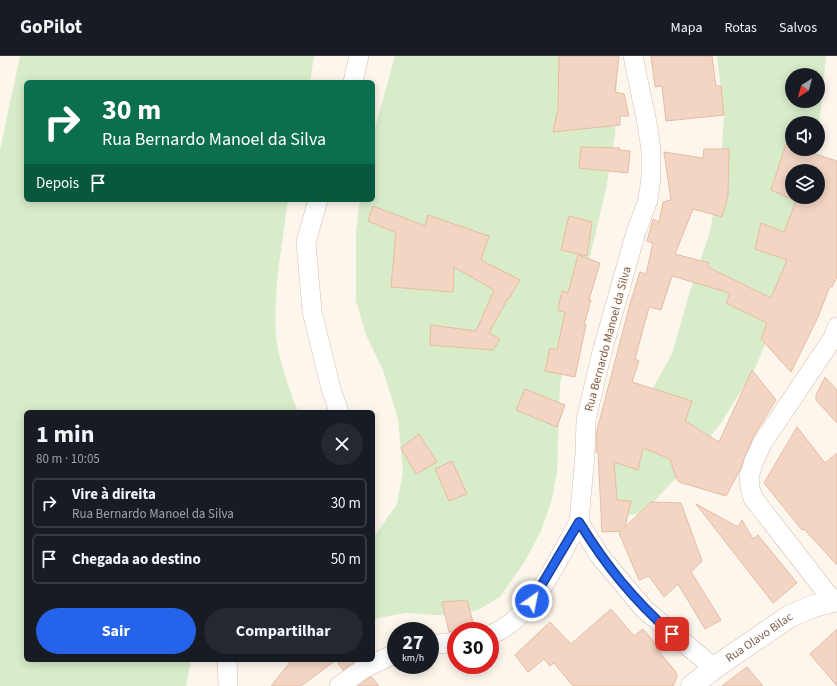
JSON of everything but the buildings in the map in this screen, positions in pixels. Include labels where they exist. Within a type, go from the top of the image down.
[{"type":"street","points":[[354,80],[359,56]]},
{"type":"street","name":"Rua Bernardo Manoel da Silva","points":[[579,522],[585,454],[586,420],[602,352],[636,232],[648,200],[651,177],[647,123],[632,56]]},
{"type":"street","points":[[317,202],[306,242],[312,311],[331,389],[338,410]]},
{"type":"street","points":[[835,601],[753,498],[749,477],[763,442],[836,336]]},
{"type":"street","points":[[499,630],[511,624],[532,601],[579,522],[603,560],[644,609],[714,668]]},
{"type":"street","name":"Rua Olavo Bilac","points":[[692,686],[714,668],[790,616],[814,606],[835,601]]},
{"type":"street","points":[[339,686],[363,669],[387,658]]},
{"type":"street","points":[[227,662],[228,686]]},
{"type":"green space","points":[[20,56],[314,56],[310,80],[24,80],[24,202],[288,202],[277,285],[275,319],[277,345],[288,385],[297,410],[24,410],[24,662],[191,662],[186,686],[0,686],[0,150]]},
{"type":"green space","points":[[395,56],[613,56],[617,78],[615,134],[606,189],[560,384],[557,472],[552,499],[541,531],[525,561],[500,597],[478,610],[452,616],[406,613],[375,619],[375,535],[397,504],[403,472],[398,419],[383,370],[366,335],[356,301],[356,231],[360,202],[375,202],[375,128]]},
{"type":"green space","points":[[717,56],[826,56],[825,68],[785,68],[785,108],[821,108],[820,116],[785,116],[785,156],[815,156],[814,164],[785,164],[785,204],[806,204],[780,311],[754,370],[721,423],[684,469],[648,508],[636,514],[625,516],[604,481],[625,438],[672,354],[690,291],[710,232],[721,163],[724,115]]},
{"type":"route","points":[[532,601],[579,522],[599,555],[619,580],[644,609],[672,634]]}]
